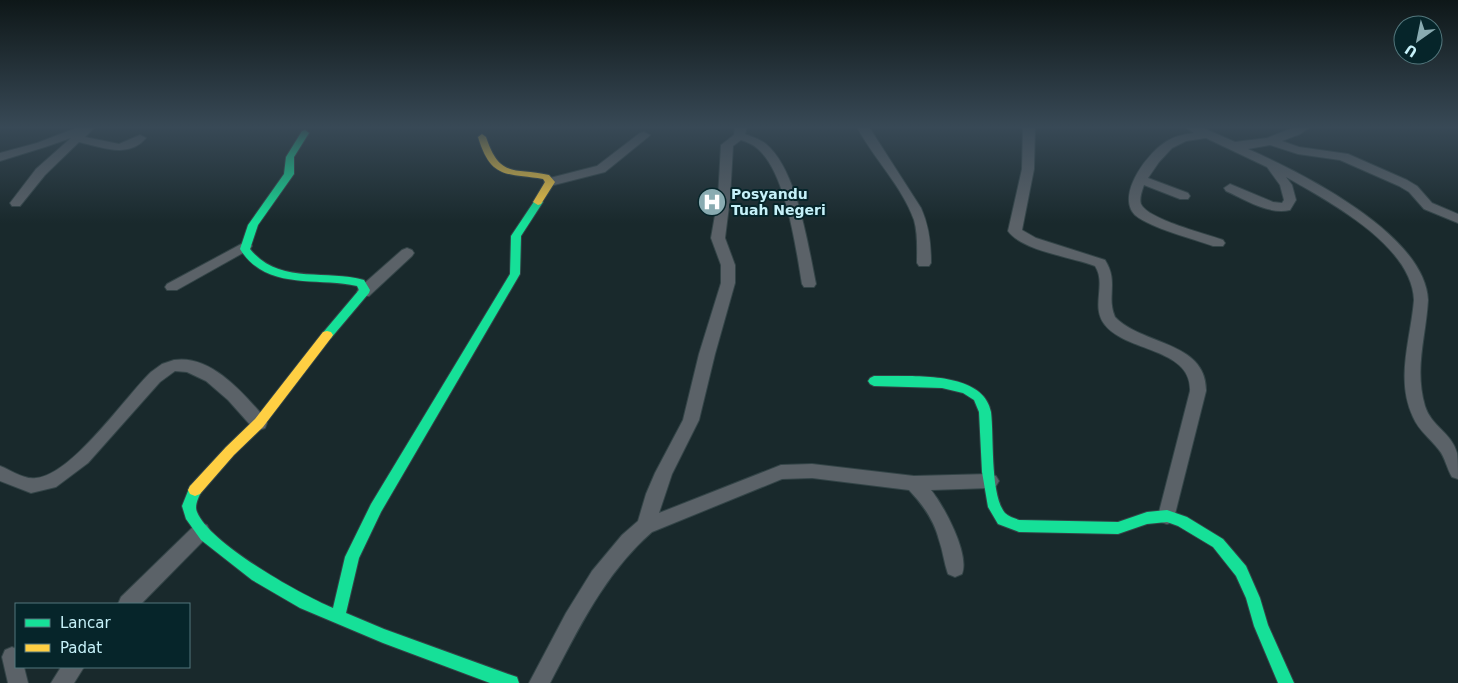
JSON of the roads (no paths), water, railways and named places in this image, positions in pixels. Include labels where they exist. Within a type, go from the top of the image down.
[{"type":"street","points":[[0,167],[13,159]]},
{"type":"street","points":[[16,203],[37,175],[54,159]]},
{"type":"street","points":[[290,159],[288,174],[253,225],[245,246],[246,252],[282,276],[304,281],[353,281],[363,285],[364,292]]},
{"type":"street","points":[[489,159],[493,164],[508,171],[546,177],[550,182]]},
{"type":"street","points":[[338,617],[352,557],[376,508],[515,274],[516,236],[550,182],[601,169],[614,159]]},
{"type":"street","points":[[646,526],[655,494],[691,420],[707,354],[728,283],[728,265],[718,238],[724,198],[726,159]]},
{"type":"street","points":[[771,159],[779,171],[794,214],[808,284]]},
{"type":"street","points":[[880,159],[914,207],[920,221],[923,236],[924,263]]},
{"type":"street","points":[[1028,159],[1028,169],[1015,226],[1016,232],[1030,240],[1100,263],[1105,273],[1104,309],[1108,320],[1128,335],[1184,361],[1197,375],[1198,391],[1167,516]]},
{"type":"street","points":[[1155,159],[1141,180],[1134,201],[1136,208],[1143,214],[1178,230],[1218,243]]},
{"type":"street","points":[[1259,159],[1318,190],[1364,218],[1394,244],[1412,267],[1421,292],[1421,304],[1414,344],[1416,405],[1428,429],[1446,447],[1458,472]]},
{"type":"street","points":[[1348,159],[1404,183],[1413,189],[1428,206],[1458,218]]},
{"type":"street","points":[[1230,188],[1271,206],[1281,208],[1288,205],[1290,200],[1289,191],[1271,165]]},
{"type":"street","points":[[1141,180],[1184,196]]},
{"type":"street","points":[[172,287],[245,246]]},
{"type":"street","points":[[407,253],[364,292],[325,336],[259,423],[204,478],[192,497],[189,506],[191,515],[201,531],[257,575],[305,603],[383,636],[511,683]]},
{"type":"street","points":[[0,473],[29,486],[41,485],[58,478],[94,447],[154,378],[164,370],[178,365],[191,367],[222,385],[236,396],[259,423]]},
{"type":"street","points":[[874,381],[953,384],[965,388],[978,396],[985,410],[990,482],[998,512],[1007,522],[1019,526],[1118,528],[1147,518],[1167,516],[1200,530],[1218,543],[1235,562],[1253,598],[1261,626],[1286,683]]},
{"type":"street","points":[[540,683],[583,603],[609,564],[634,535],[646,526],[781,472],[812,471],[914,483],[990,482]]},
{"type":"street","points":[[914,483],[941,517],[956,568]]},
{"type":"street","points":[[129,603],[201,531]]},
{"type":"street","points":[[12,657],[18,683]]},
{"type":"street","points":[[62,683],[73,668]]},
{"type":"place","name":"Posyandu Tuah Negeri","points":[[712,202]]}]
